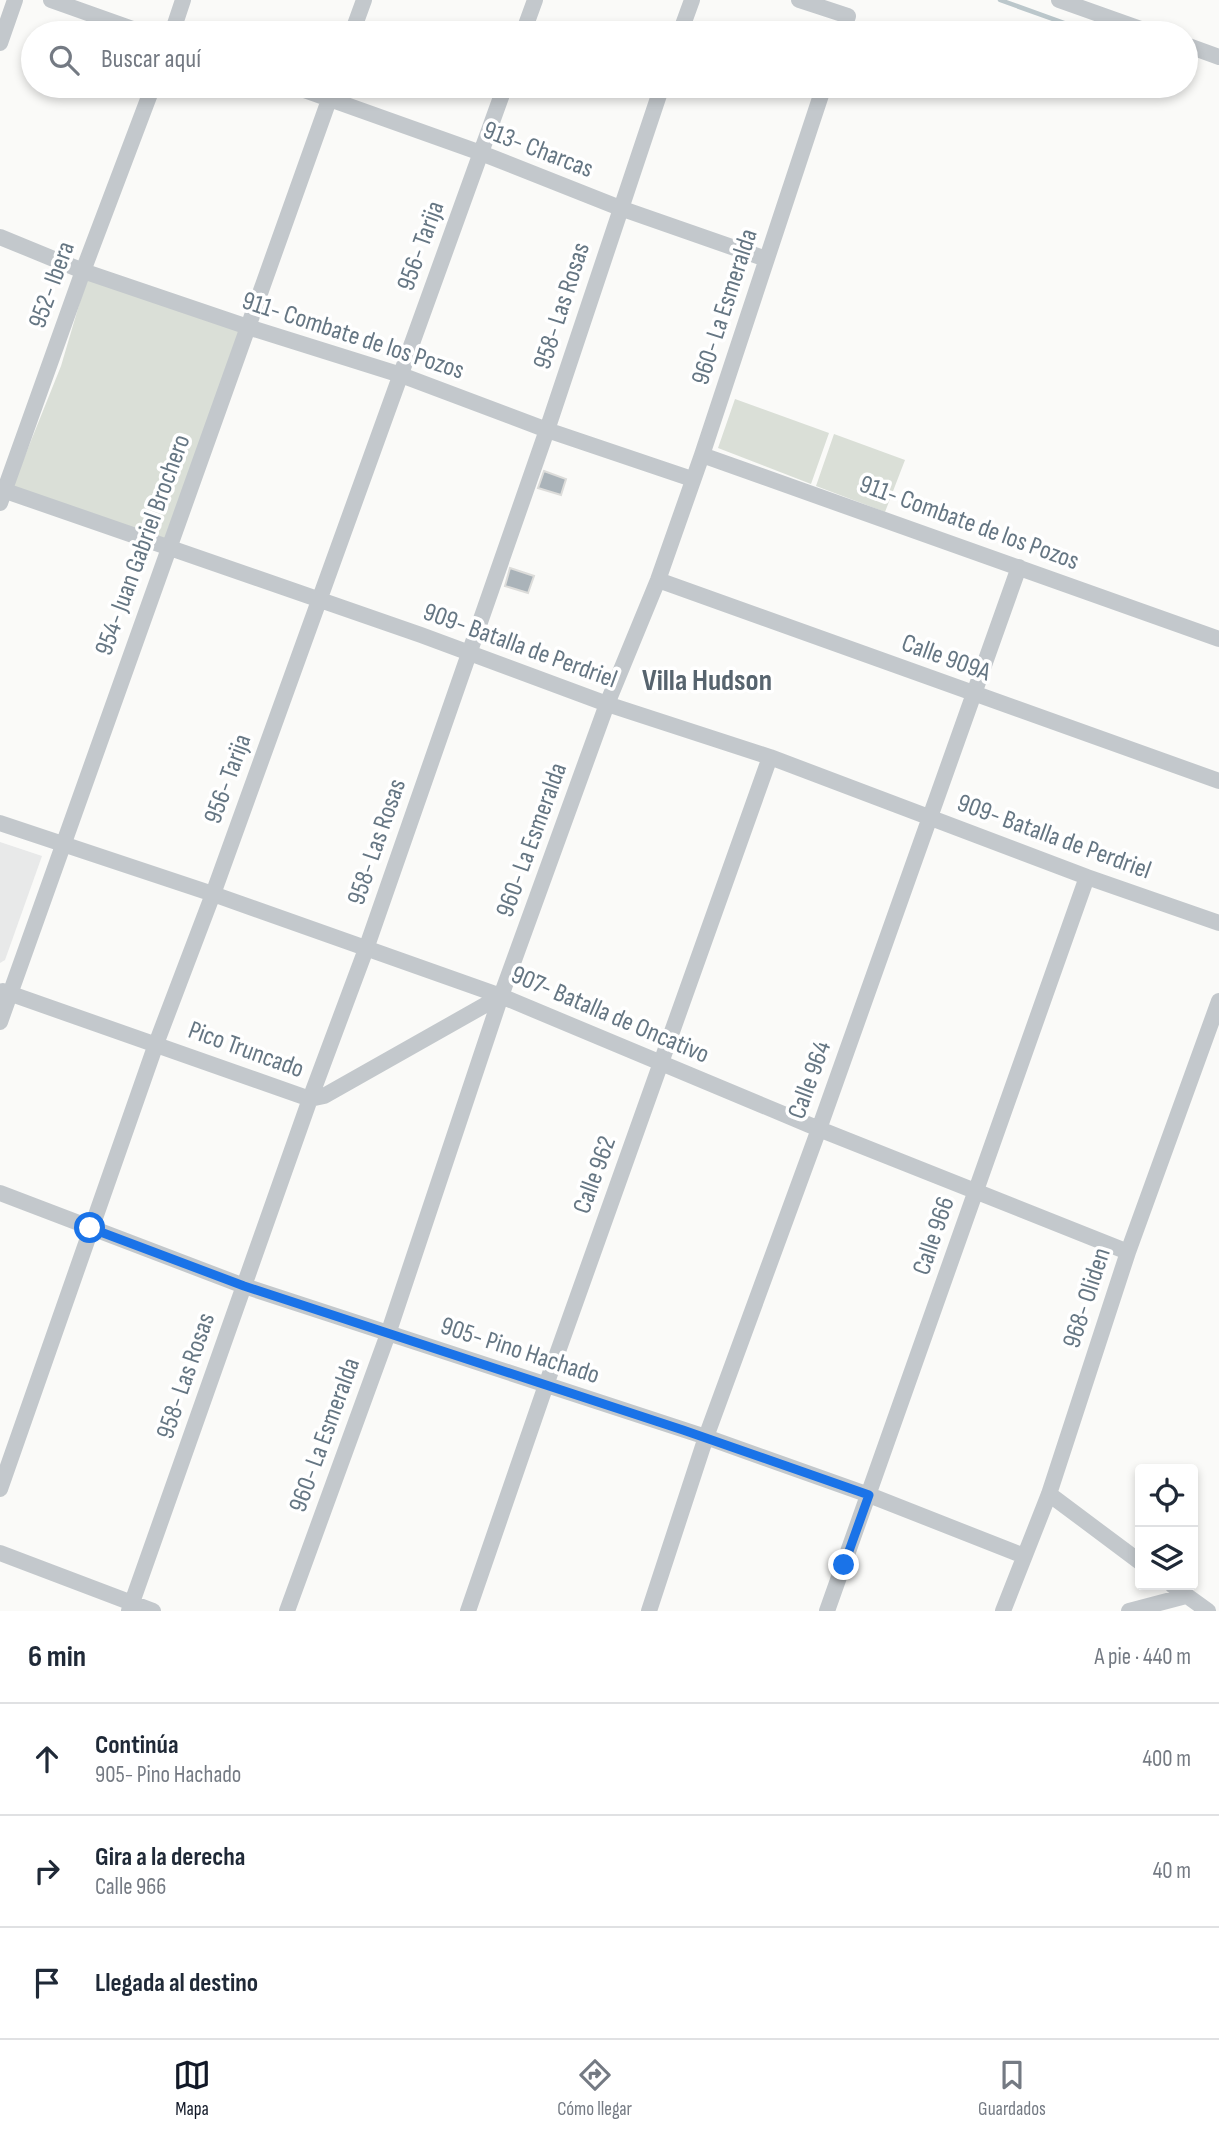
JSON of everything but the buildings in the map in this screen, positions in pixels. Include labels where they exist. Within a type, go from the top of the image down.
[{"type":"street","points":[[0,43],[15,0]]},
{"type":"street","points":[[51,0],[110,21]]},
{"type":"street","points":[[176,21],[183,0]]},
{"type":"street","points":[[356,21],[364,0]]},
{"type":"street","points":[[527,21],[535,0]]},
{"type":"street","points":[[685,21],[692,0]]},
{"type":"street","points":[[799,0],[848,16],[846,21]]},
{"type":"street","points":[[1059,0],[1118,21]]},
{"type":"street","points":[[1198,49],[1219,57]]},
{"type":"street","name":"952- Ibera","points":[[1,494],[148,98]]},
{"type":"street","name":"954- Juan Gabriel Brochero","points":[[0,1022],[5,992],[64,845],[330,98]]},
{"type":"street","name":"913- Charcas","points":[[347,98],[620,208],[766,259]]},
{"type":"street","name":"956- Tarija","points":[[0,1489],[156,1044],[213,894],[501,98]]},
{"type":"street","name":"958- Las Rosas","points":[[130,1607],[366,949],[547,429],[658,98]]},
{"type":"street","name":"960- La Esmeralda","points":[[287,1611],[388,1334],[501,996],[607,704],[658,580],[820,98]]},
{"type":"street","name":"911- Combate de los Pozos","points":[[0,237],[83,271],[401,375],[692,479]]},
{"type":"street","name":"911- Combate de los Pozos","points":[[702,455],[1219,639]]},
{"type":"street","name":"909- Batalla de Perdriel","points":[[1,494],[168,548],[469,652],[607,704],[770,757],[1087,877],[1219,923]]},
{"type":"street","name":"Calle 964","points":[[649,1611],[706,1437],[1019,567]]},
{"type":"street","name":"Calle 909A","points":[[658,580],[1219,781]]},
{"type":"street","name":"Calle 962","points":[[468,1611],[770,757]]},
{"type":"street","name":"907- Batalla de Oncativo","points":[[0,823],[213,894],[501,996],[819,1129],[1128,1252]]},
{"type":"street","name":"Calle 966","points":[[827,1611],[1087,877]]},
{"type":"street","name":"Pico Truncado","points":[[5,992],[310,1099],[324,1096],[501,996]]},
{"type":"street","name":"968- Oliden","points":[[1003,1611],[1049,1494],[1128,1252],[1219,1001]]},
{"type":"street","name":"905- Pino Hachado","points":[[0,1193],[244,1286],[706,1437],[869,1495],[1024,1556]]},
{"type":"street","points":[[1049,1494],[1135,1558]]},
{"type":"street","points":[[0,1553],[130,1607],[153,1611]]},
{"type":"street","points":[[1178,1590],[1208,1611]]},
{"type":"street","points":[[1129,1611],[1186,1596]]},
{"type":"shaded area","points":[[87,278],[241,331],[165,542],[12,488],[61,366]]},
{"type":"shaded area","points":[[735,399],[829,433],[811,484],[718,448]]},
{"type":"shaded area","points":[[834,434],[905,460],[885,512],[816,486]]},
{"type":"shaded area","points":[[0,842],[42,856],[5,960],[0,963]]},
{"type":"waterway","points":[[1000,0],[1059,21]]},
{"type":"district","name":"Villa Hudson","points":[[707,681]]},
{"type":"route","points":[[90,1228],[244,1286],[683,1430],[869,1495],[844,1565]]}]
